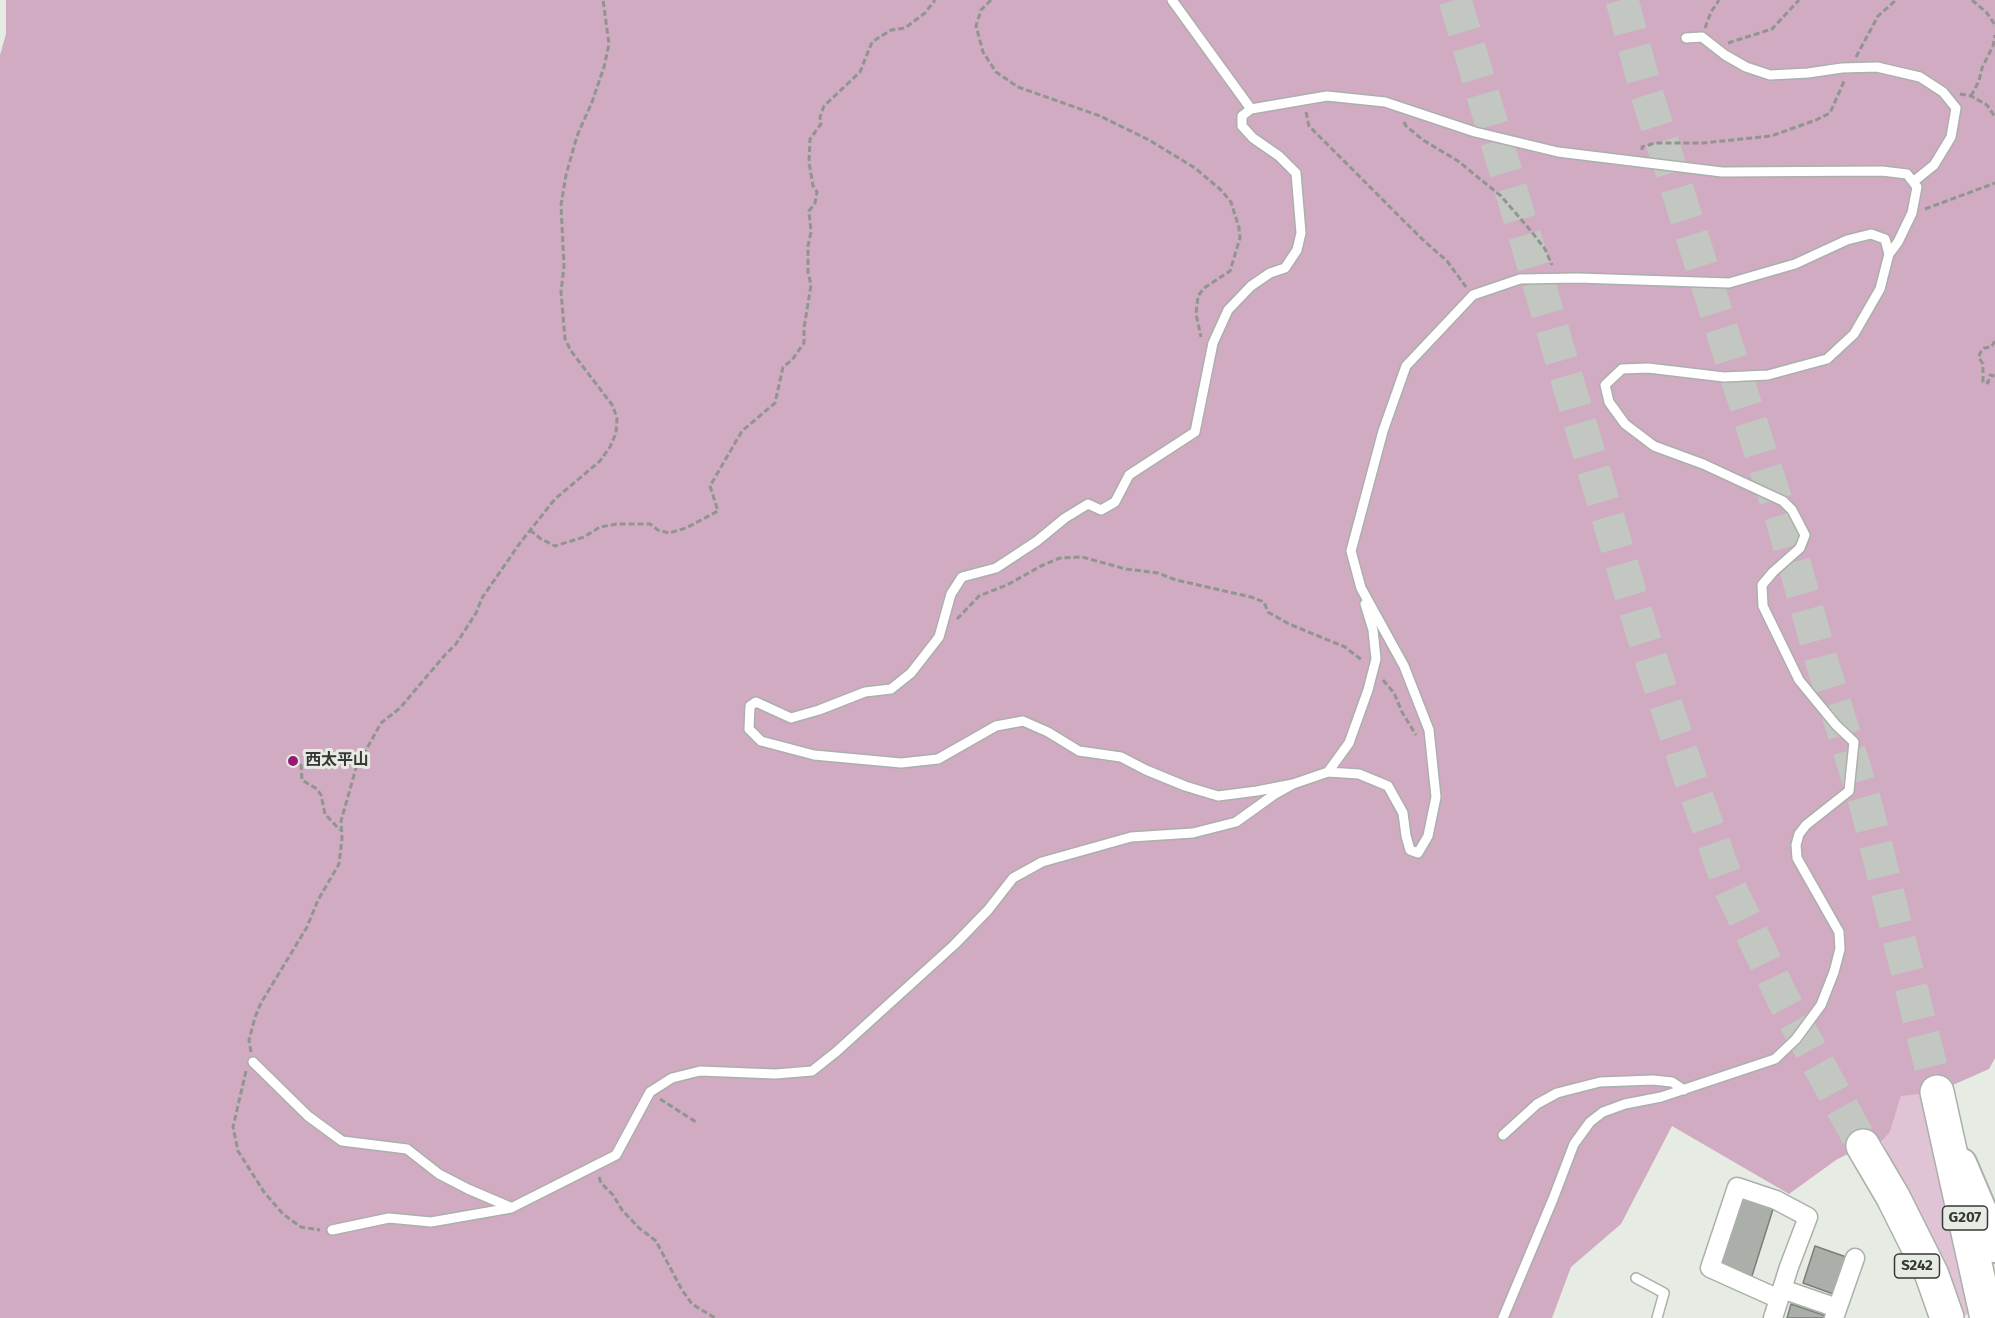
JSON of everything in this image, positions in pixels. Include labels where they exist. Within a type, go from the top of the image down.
[{"type":"highway","name":"G207","points":[[1940,1104],[1987,1318]]},
{"type":"highway","points":[[1863,1146],[1893,1197],[1932,1275],[1947,1318]]},
{"type":"main road","points":[[1940,1104],[1985,1216],[1995,1248]]},
{"type":"main road","name":"S242","points":[[1900,1214],[1922,1283],[1930,1318]]},
{"type":"street","points":[[1773,1318],[1781,1294],[1808,1217],[1776,1200],[1737,1186],[1710,1268],[1781,1294],[1836,1313],[1855,1258]]},
{"type":"lane","points":[[1172,0],[1251,109]]},
{"type":"lane","points":[[1686,38],[1702,37],[1725,56],[1746,67],[1770,75],[1877,67],[1920,77],[1943,92],[1956,108],[1952,137],[1934,165],[1913,182]]},
{"type":"lane","points":[[1361,588],[1404,666],[1429,730],[1436,797],[1428,836],[1418,853],[1410,850],[1403,813],[1388,786],[1359,774],[1328,772],[1293,784],[1218,796],[1185,786],[1146,770],[1121,756],[1079,751],[1048,732],[1023,721],[996,726],[938,759],[901,763],[814,755],[761,741],[749,729],[750,706],[756,702],[791,718],[865,692],[891,689],[911,673],[939,637],[951,594],[962,577],[996,568],[1088,504],[1101,510],[1115,502],[1129,475],[1195,432],[1213,344],[1228,310],[1251,286],[1270,273],[1284,268],[1297,250],[1301,233],[1296,173],[1279,156],[1253,138],[1242,126],[1242,116],[1251,109],[1327,96],[1385,102],[1474,132],[1558,152],[1722,172],[1882,171],[1908,174],[1917,187],[1912,213],[1898,242],[1889,254],[1880,289],[1854,334],[1827,359],[1768,375],[1724,377],[1648,368],[1622,369],[1605,385],[1609,402],[1625,424],[1654,446],[1703,464],[1782,501],[1792,510],[1805,535],[1800,548],[1762,585],[1763,606],[1799,680],[1836,725],[1854,742],[1849,791],[1806,825],[1799,834],[1796,845],[1797,858],[1839,932],[1840,950],[1821,1005],[1796,1040],[1775,1059],[1661,1098],[1625,1104],[1603,1112],[1590,1122],[1574,1144],[1503,1318]]},
{"type":"lane","points":[[1328,772],[1349,743],[1368,690],[1376,659],[1373,630],[1351,551],[1383,431],[1406,366],[1473,295],[1520,279],[1729,283],[1795,264],[1848,240],[1871,234],[1885,239],[1889,254]]},
{"type":"lane","points":[[332,1230],[389,1218],[431,1222],[511,1208],[616,1155],[650,1092],[672,1078],[700,1071],[775,1074],[812,1071],[954,945],[988,910],[1013,878],[1042,862],[1131,837],[1193,833],[1236,822],[1293,784]]},
{"type":"lane","points":[[253,1062],[308,1116],[342,1141],[407,1149],[439,1174],[511,1208]]},
{"type":"lane","points":[[1503,1135],[1537,1104],[1557,1094],[1600,1082],[1653,1080],[1672,1082],[1684,1090]]},
{"type":"lane","points":[[1636,1278],[1664,1293],[1657,1318]]},
{"type":"path","points":[[332,1230],[301,1227],[283,1214],[264,1192],[238,1151],[233,1127],[247,1071],[253,1062],[249,1041],[255,1017],[271,985],[306,927],[318,900],[339,864],[341,821],[356,768],[381,723],[400,708],[456,644],[507,560],[555,499],[600,461],[616,433],[617,419],[613,406],[565,339],[561,292],[564,266],[561,204],[577,136],[592,102],[609,45],[603,0]]},
{"type":"path","points":[[530,530],[555,546],[584,537],[600,527],[617,524],[650,524],[658,530],[669,533],[686,528],[718,511],[710,486],[742,431],[775,403],[783,367],[792,360],[804,343],[811,285],[808,272],[808,246],[811,232],[808,211],[815,203],[817,192],[813,186],[809,162],[810,139],[821,124],[820,117],[824,106],[860,72],[872,42],[891,30],[905,28],[925,13],[935,0]]},
{"type":"path","points":[[991,0],[981,10],[976,26],[983,52],[996,72],[1018,87],[1100,116],[1149,140],[1195,168],[1221,190],[1231,202],[1240,238],[1230,272],[1203,288],[1198,296],[1196,314],[1201,345]]},
{"type":"path","points":[[1702,37],[1711,12],[1719,0]]},
{"type":"path","points":[[1714,47],[1772,29],[1799,0]]},
{"type":"path","points":[[1642,162],[1642,147],[1654,143],[1703,143],[1771,136],[1830,113],[1862,44],[1878,16],[1896,0]]},
{"type":"path","points":[[1972,0],[1987,13],[1995,25]]},
{"type":"path","points":[[1971,96],[1993,46],[1995,34]]},
{"type":"path","points":[[1943,92],[1971,96],[1987,105],[1995,117]]},
{"type":"path","points":[[1304,100],[1309,126],[1447,261],[1473,295]]},
{"type":"path","points":[[1399,106],[1406,126],[1423,140],[1458,161],[1501,196],[1545,249],[1557,278]]},
{"type":"path","points":[[1912,213],[1995,183]]},
{"type":"path","points":[[1995,341],[1991,347],[1984,348],[1979,358],[1983,364],[1983,382],[1988,383],[1990,375],[1995,376]]},
{"type":"path","points":[[939,637],[979,596],[1007,585],[1060,558],[1082,557],[1126,569],[1158,573],[1176,580],[1264,602],[1268,612],[1289,624],[1345,647],[1374,668],[1394,693],[1416,736],[1432,756]]},
{"type":"path","points":[[301,764],[302,780],[317,789],[321,795],[325,814],[342,831]]},
{"type":"path","points":[[650,1092],[696,1122]]},
{"type":"path","points":[[595,1166],[601,1183],[613,1195],[622,1210],[639,1228],[656,1241],[692,1304],[716,1318]]},
{"type":"shaded area","points":[[6,0],[1995,0],[1995,1058],[1989,1069],[1937,1092],[1901,1096],[1890,1132],[1882,1141],[1863,1146],[1836,1160],[1789,1194],[1672,1126],[1621,1224],[1571,1267],[1552,1318],[0,1318],[0,55],[6,34]]},
{"type":"shaded area","points":[[1922,1093],[1971,1313],[1962,1316],[1882,1141],[1890,1132],[1901,1096]]},
{"type":"building","points":[[1742,1195],[1774,1206],[1751,1279],[1718,1268]]},
{"type":"building","points":[[1815,1246],[1849,1258],[1836,1295],[1803,1283]]},
{"type":"building","points":[[1791,1304],[1826,1316],[1825,1318],[1787,1318]]},
{"type":"tunnel","points":[[1455,0],[1637,616],[1687,769],[1729,886],[1784,1001],[1863,1146]]},
{"type":"tunnel","points":[[1622,0],[1646,91],[1783,523],[1821,659],[1866,805],[1937,1092]]},
{"type":"place","name":"西太平山","points":[[293,761]]}]
